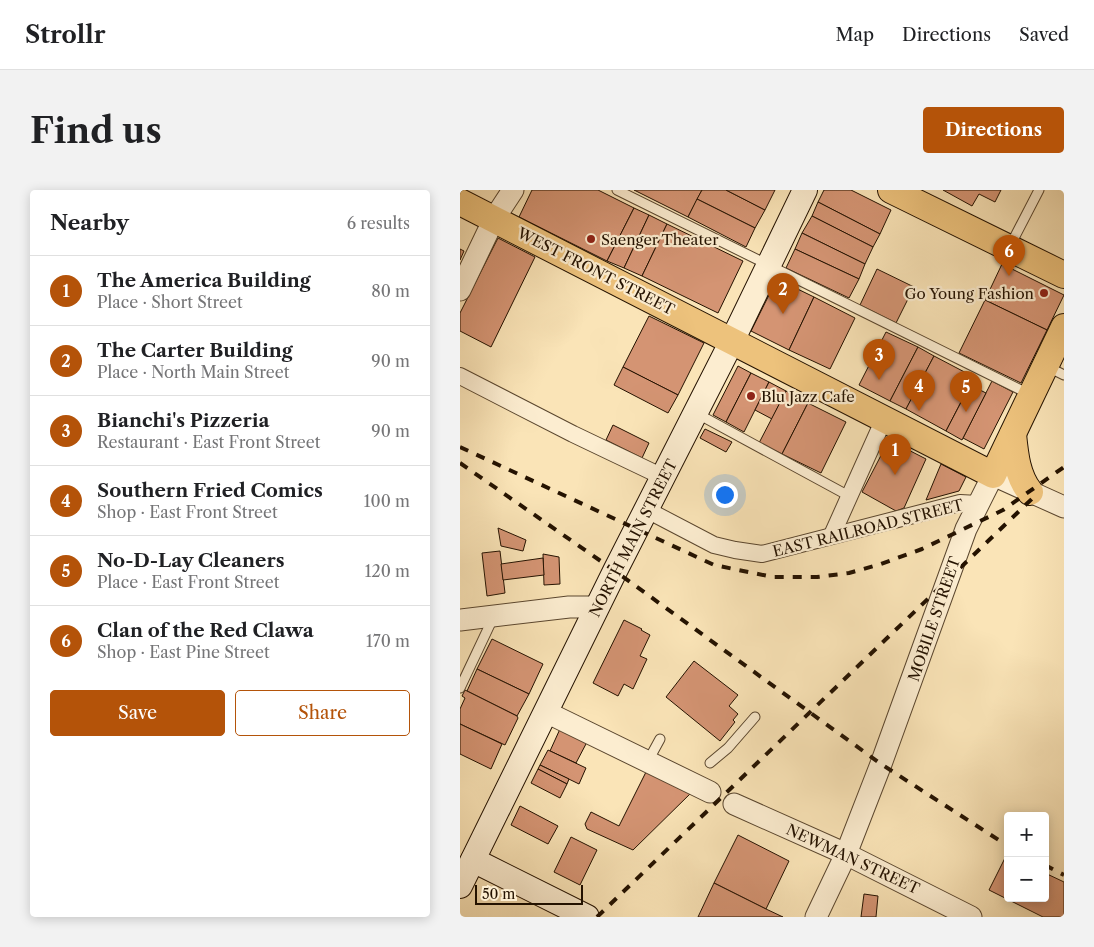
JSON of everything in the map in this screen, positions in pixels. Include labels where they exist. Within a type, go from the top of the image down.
[{"type":"main road","name":"NORTH MAIN STREET","points":[[460,886],[467,856],[546,712],[732,341],[805,190]]},
{"type":"main road","points":[[894,191],[1064,275]]},
{"type":"main road","name":"WEST FRONT STREET","points":[[460,202],[993,475]]},
{"type":"main road","name":"MOBILE STREET","points":[[993,475],[1032,395],[1055,371],[1064,327]]},
{"type":"main road","points":[[1013,434],[1018,467],[1024,485],[1030,492]]},
{"type":"main road","points":[[467,856],[587,917]]},
{"type":"street","points":[[460,290],[494,219],[513,190]]},
{"type":"street","points":[[460,376],[663,477]]},
{"type":"street","points":[[832,535],[884,419]]},
{"type":"street","points":[[993,475],[1064,507]]},
{"type":"street","name":"MOBILE STREET","points":[[816,917],[846,854],[910,687],[957,553],[993,475]]},
{"type":"street","name":"EAST RAILROAD STREET","points":[[647,510],[714,544],[749,553],[768,553],[960,503],[978,504]]},
{"type":"street","points":[[460,620],[569,607],[598,607]]},
{"type":"street","points":[[546,712],[710,792]]},
{"type":"street","name":"NEWMAN STREET","points":[[734,804],[846,854],[971,917]]},
{"type":"lane","points":[[616,190],[1032,395]]},
{"type":"lane","points":[[1009,248],[1039,190]]},
{"type":"lane","points":[[695,413],[849,496]]},
{"type":"lane","points":[[460,688],[494,616]]},
{"type":"lane","points":[[710,763],[728,748],[755,717]]},
{"type":"lane","points":[[648,761],[660,739]]},
{"type":"building","name":"Saenger Theater","points":[[532,190],[598,190],[634,208],[607,261],[519,217]]},
{"type":"building","points":[[634,190],[702,190],[688,217]]},
{"type":"building","points":[[702,190],[726,190],[765,210],[755,228],[697,199]]},
{"type":"building","points":[[726,190],[775,190],[765,210]]},
{"type":"building","points":[[824,190],[851,190],[891,210],[880,234],[818,202]]},
{"type":"building","points":[[943,190],[1001,190],[995,202],[979,194],[972,206]]},
{"type":"building","points":[[697,199],[755,228],[746,247],[688,217]]},
{"type":"building","points":[[818,202],[880,234],[873,247],[812,216]]},
{"type":"building","points":[[634,208],[649,215],[624,268],[607,261]]},
{"type":"building","points":[[649,215],[667,224],[642,276],[624,268]]},
{"type":"building","points":[[812,216],[873,247],[865,264],[802,233]]},
{"type":"building","points":[[667,224],[743,261],[718,313],[642,276]]},
{"type":"building","points":[[802,233],[865,264],[859,279],[795,249]]},
{"type":"building","points":[[498,238],[535,257],[491,347],[460,331],[460,313]]},
{"type":"building","points":[[460,249],[464,251],[460,260]]},
{"type":"building","points":[[795,249],[859,279],[849,298],[786,268]]},
{"type":"building","points":[[1002,264],[1064,295],[1047,330],[985,300]]},
{"type":"building","points":[[877,269],[914,287],[896,323],[860,305]]},
{"type":"building","points":[[777,279],[814,297],[789,350],[751,331]]},
{"type":"building","points":[[814,297],[855,318],[830,369],[789,350]]},
{"type":"building","points":[[985,300],[1047,330],[1021,383],[959,353]]},
{"type":"building","points":[[649,316],[704,343],[678,395],[623,367]]},
{"type":"building","points":[[886,332],[918,347],[890,401],[859,385]]},
{"type":"building","points":[[918,347],[934,356],[906,409],[890,401]]},
{"type":"building","points":[[934,356],[974,377],[946,431],[906,409]]},
{"type":"building","points":[[738,366],[751,373],[726,422],[713,415]]},
{"type":"building","points":[[623,367],[678,395],[668,413],[614,385]]},
{"type":"building","name":"Blu Jazz Cafe","points":[[751,373],[769,382],[744,432],[726,422]]},
{"type":"building","points":[[992,381],[1013,392],[984,449],[963,438]]},
{"type":"building","points":[[769,382],[786,391],[772,419],[755,410]]},
{"type":"building","points":[[970,385],[986,393],[962,440],[946,431]]},
{"type":"building","points":[[786,391],[808,403],[782,454],[759,443]]},
{"type":"building","points":[[808,403],[846,422],[821,473],[782,454]]},
{"type":"building","points":[[613,425],[649,443],[642,458],[606,440]]},
{"type":"building","points":[[705,429],[732,442],[726,452],[700,438]]},
{"type":"building","points":[[889,440],[926,459],[904,508],[896,511],[862,492]]},
{"type":"building","points":[[941,464],[966,477],[959,491],[926,500]]},
{"type":"building","points":[[498,528],[526,540],[523,551],[501,546]]},
{"type":"building","points":[[500,551],[505,593],[487,596],[482,553]]},
{"type":"building","points":[[543,554],[559,557],[560,584],[544,585]]},
{"type":"building","points":[[543,558],[544,575],[503,580],[501,564]]},
{"type":"building","points":[[624,620],[650,635],[640,656],[647,659],[633,689],[624,684],[618,696],[593,683]]},
{"type":"building","points":[[492,639],[543,664],[529,694],[477,669]]},
{"type":"building","points":[[694,661],[738,695],[729,706],[738,714],[733,720],[735,722],[720,741],[666,697]]},
{"type":"building","points":[[477,669],[529,694],[517,716],[467,691]]},
{"type":"building","points":[[465,690],[517,716],[518,718],[505,745],[460,724],[460,709],[465,698],[462,696]]},
{"type":"building","points":[[460,724],[502,744],[491,769],[460,754]]},
{"type":"building","points":[[560,729],[587,742],[576,763],[550,751]]},
{"type":"building","points":[[548,750],[586,768],[579,784],[540,765]]},
{"type":"building","points":[[540,765],[569,779],[567,784],[538,769]]},
{"type":"building","points":[[538,769],[567,784],[560,798],[531,783]]},
{"type":"building","points":[[647,770],[692,792],[633,850],[587,829],[585,824],[591,812],[619,826]]},
{"type":"building","points":[[520,806],[558,826],[548,844],[511,825]]},
{"type":"building","points":[[738,835],[789,861],[766,909],[714,883]]},
{"type":"building","points":[[571,837],[597,850],[580,885],[554,872]]},
{"type":"building","points":[[1004,860],[1004,898],[989,890]]},
{"type":"building","points":[[1049,875],[1064,882],[1064,917],[1043,917],[1013,902],[1049,902]]},
{"type":"building","points":[[714,883],[766,909],[783,917],[698,917]]},
{"type":"building","points":[[864,894],[878,896],[876,917],[861,917]]},
{"type":"railway","points":[[460,447],[714,565],[773,577],[817,577],[849,573],[922,549],[1003,510],[1064,467]]},
{"type":"railway","points":[[460,463],[615,571],[881,764],[1004,843]]},
{"type":"railway","points":[[597,917],[1038,493]]},
{"type":"railway","points":[[1049,867],[1064,875]]},
{"type":"place","name":"Saenger Theater","points":[[591,239]]},
{"type":"place","name":"Clan of the Red Clawa","points":[[1009,276]]},
{"type":"place","name":"Go Young Fashion","points":[[1044,293]]},
{"type":"place","name":"The Carter Building","points":[[783,314]]},
{"type":"place","name":"Bianchi's Pizzeria","points":[[879,380]]},
{"type":"place","name":"Blu Jazz Cafe","points":[[751,396]]},
{"type":"place","name":"Southern Fried Comics","points":[[919,411]]},
{"type":"place","name":"No-D-Lay Cleaners","points":[[966,412]]},
{"type":"place","name":"The America Building","points":[[895,475]]}]
